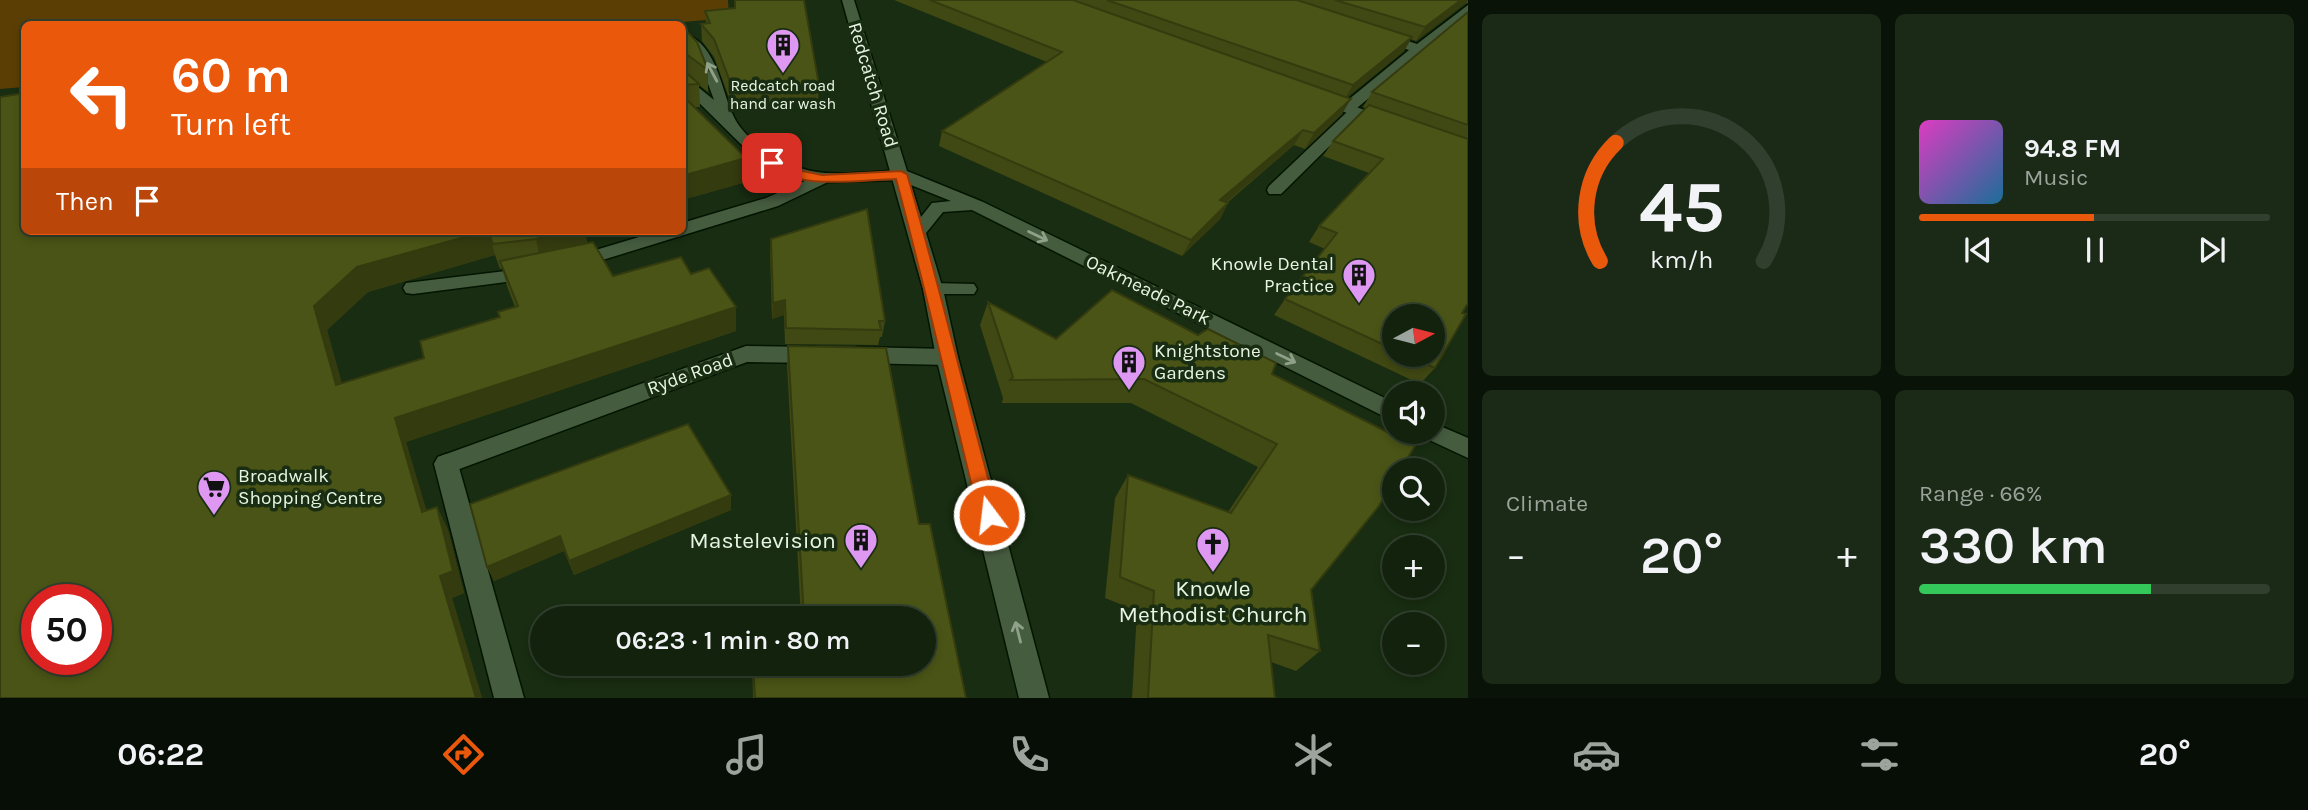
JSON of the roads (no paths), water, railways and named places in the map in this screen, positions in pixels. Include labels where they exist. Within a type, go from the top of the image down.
[{"type":"main road","name":"Redcatch Road","points":[[848,0],[933,289],[947,356],[1034,698]]},
{"type":"main road","points":[[1275,190],[1351,110],[1418,49],[1468,9]]},
{"type":"main road","points":[[1367,33],[1418,49]]},
{"type":"main road","points":[[686,39],[698,47],[720,88],[729,121]]},
{"type":"main road","points":[[686,53],[698,47]]},
{"type":"main road","points":[[686,82],[729,121],[759,156],[784,170],[822,179],[901,174]]},
{"type":"main road","points":[[1307,94],[1406,130]]},
{"type":"main road","name":"Oakmeade Park","points":[[901,174],[976,206],[1382,407]]},
{"type":"main road","points":[[686,228],[772,202],[822,179]]},
{"type":"main road","name":"Oakmeade Park","points":[[917,232],[938,207],[976,206]]},
{"type":"main road","points":[[413,288],[443,282],[488,281],[552,270],[664,235]]},
{"type":"main road","points":[[933,289],[967,289]]},
{"type":"main road","name":"Ryde Road","points":[[509,698],[446,464],[746,354],[947,356]]},
{"type":"main road","points":[[1445,438],[1468,449]]},
{"type":"place","name":"Redcatch road hand car wash","points":[[783,75]]},
{"type":"place","name":"Knowle Dental Practice","points":[[1359,305]]},
{"type":"place","name":"Knightstone Gardens","points":[[1129,392]]},
{"type":"place","name":"Broadwalk Shopping Centre","points":[[214,517]]},
{"type":"place","name":"Mastelevision","points":[[861,570]]},
{"type":"place","name":"Knowle Methodist Church","points":[[1213,574]]}]
